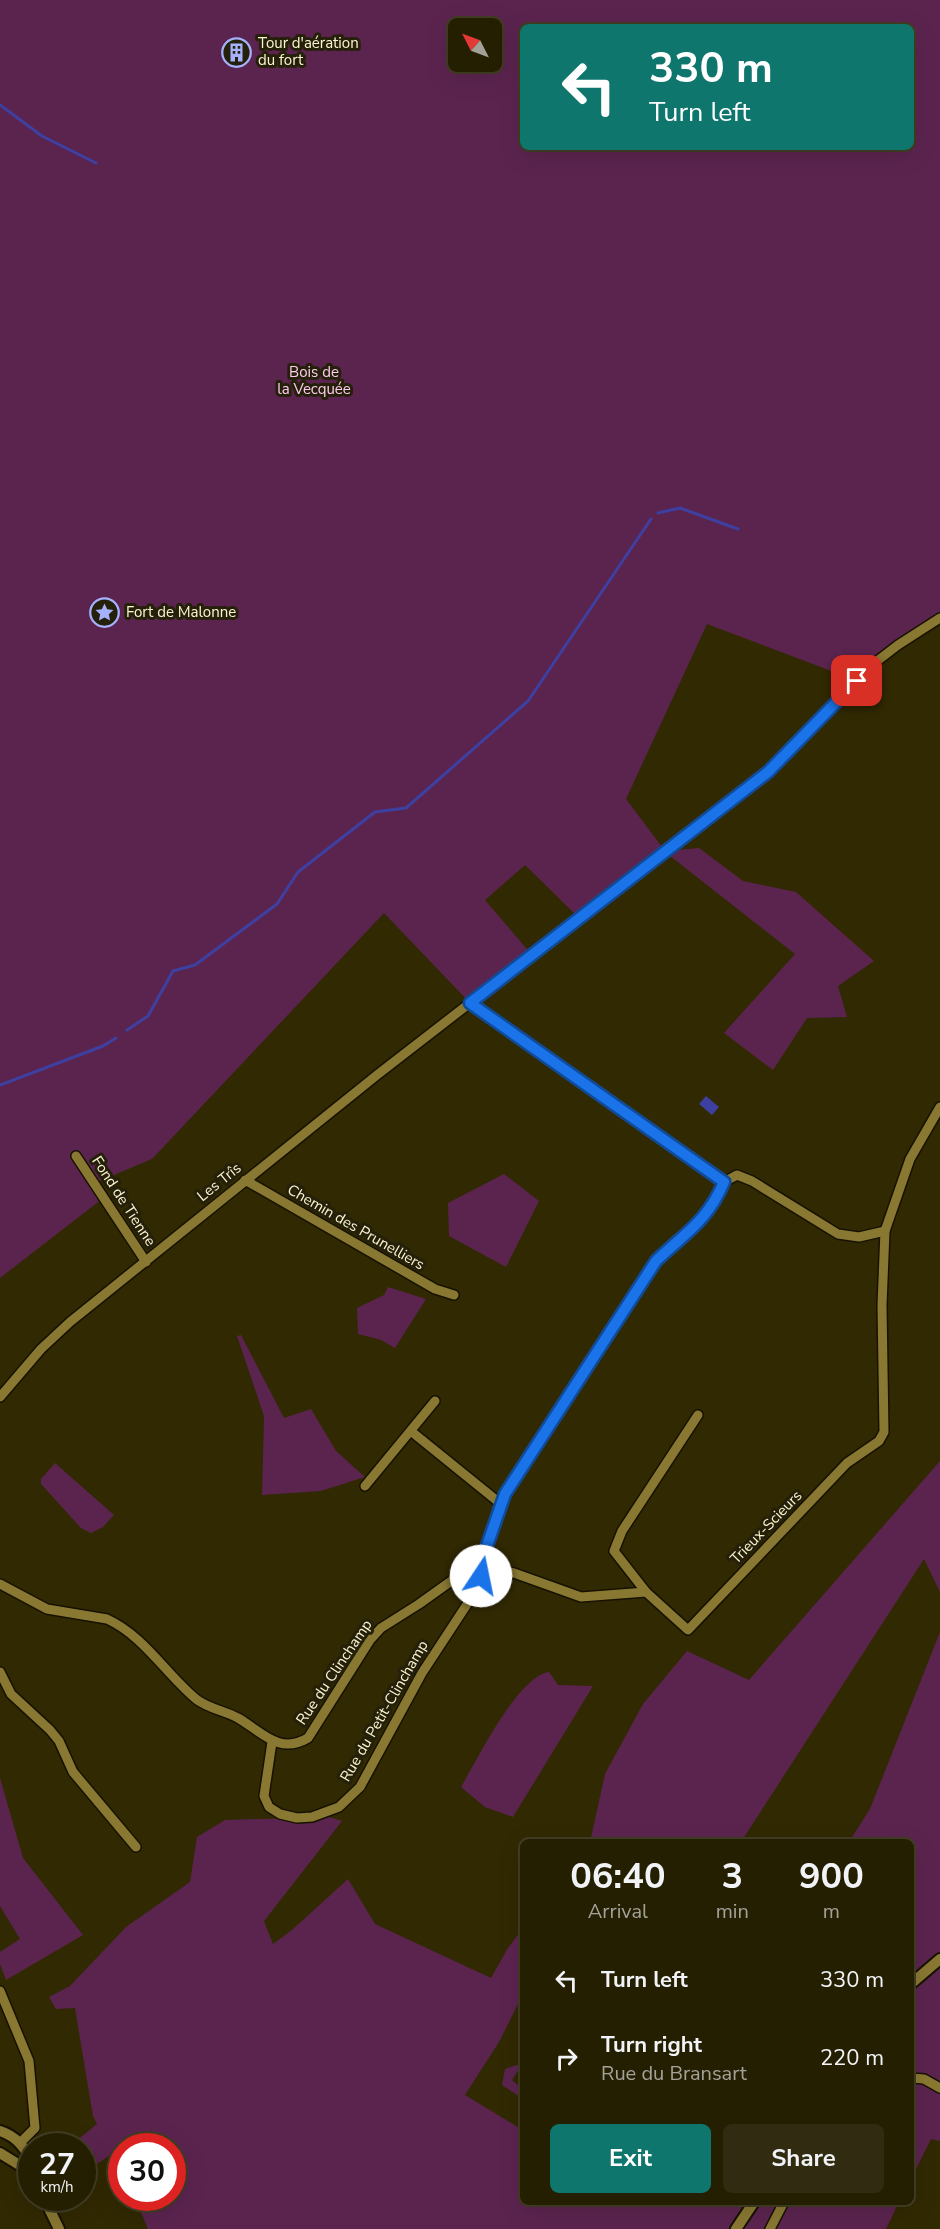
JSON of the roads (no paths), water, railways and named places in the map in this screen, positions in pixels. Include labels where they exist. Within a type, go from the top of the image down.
[{"type":"street","name":"Les Trîs","points":[[0,1397],[41,1349],[70,1322],[245,1180],[768,772],[872,665],[897,645],[940,618]]},
{"type":"street","points":[[470,1003],[724,1182]]},
{"type":"street","points":[[646,1592],[581,1597],[514,1573],[483,1566],[483,1557],[505,1494],[656,1261],[689,1233],[709,1209],[724,1182],[737,1175],[752,1181],[838,1234],[859,1237],[885,1231],[910,1159],[940,1107]]},
{"type":"street","name":"Fond de Tienne","points":[[76,1156],[146,1262]]},
{"type":"street","name":"Chemin des Prunelliers","points":[[245,1180],[435,1289],[454,1295]]},
{"type":"street","name":"Trieux-Scieurs","points":[[646,1592],[688,1630],[847,1463],[879,1441],[884,1432],[882,1305],[885,1231]]},
{"type":"street","points":[[365,1486],[412,1432],[435,1401]]},
{"type":"street","points":[[646,1592],[614,1551],[622,1531],[698,1415]]},
{"type":"street","points":[[412,1432],[501,1504]]},
{"type":"street","name":"Rue du Clinchamp","points":[[272,1742],[297,1744],[308,1738],[370,1640],[384,1624],[419,1604],[475,1564],[483,1566]]},
{"type":"street","name":"Rue du Petit-Clinchamp","points":[[272,1742],[264,1790],[269,1807],[288,1817],[297,1818],[312,1817],[339,1807],[360,1787],[422,1673],[474,1594],[483,1566]]},
{"type":"street","points":[[0,1584],[47,1609],[115,1622],[129,1631],[198,1701],[237,1718],[272,1742]]},
{"type":"street","points":[[0,1672],[11,1694],[59,1741],[73,1772],[136,1847]]},
{"type":"street","points":[[914,1981],[940,1959]]},
{"type":"street","points":[[0,1991],[29,2061],[34,2128],[29,2133]]},
{"type":"street","points":[[914,2078],[924,2079],[940,2088]]},
{"type":"street","points":[[0,2131],[18,2142]]},
{"type":"street","points":[[0,2153],[18,2166]]},
{"type":"street","points":[[736,2229],[752,2205]]},
{"type":"street","points":[[770,2229],[782,2205]]},
{"type":"street","points":[[50,2211],[59,2229]]},
{"type":"waterway","points":[[0,105],[42,136],[96,163]]},
{"type":"waterway","points":[[658,513],[680,508],[738,529]]},
{"type":"waterway","points":[[127,1030],[148,1016],[173,971],[195,965],[277,904],[298,872],[375,812],[406,808],[528,701],[651,519]]},
{"type":"waterway","points":[[0,1085],[103,1046],[116,1038]]},
{"type":"place","name":"Tour d'aération du fort","points":[[237,52]]},
{"type":"place","name":"Fort de Malonne","points":[[105,612]]},
{"type":"park label","name":"Bois de la Vecquée","points":[[314,380]]}]
